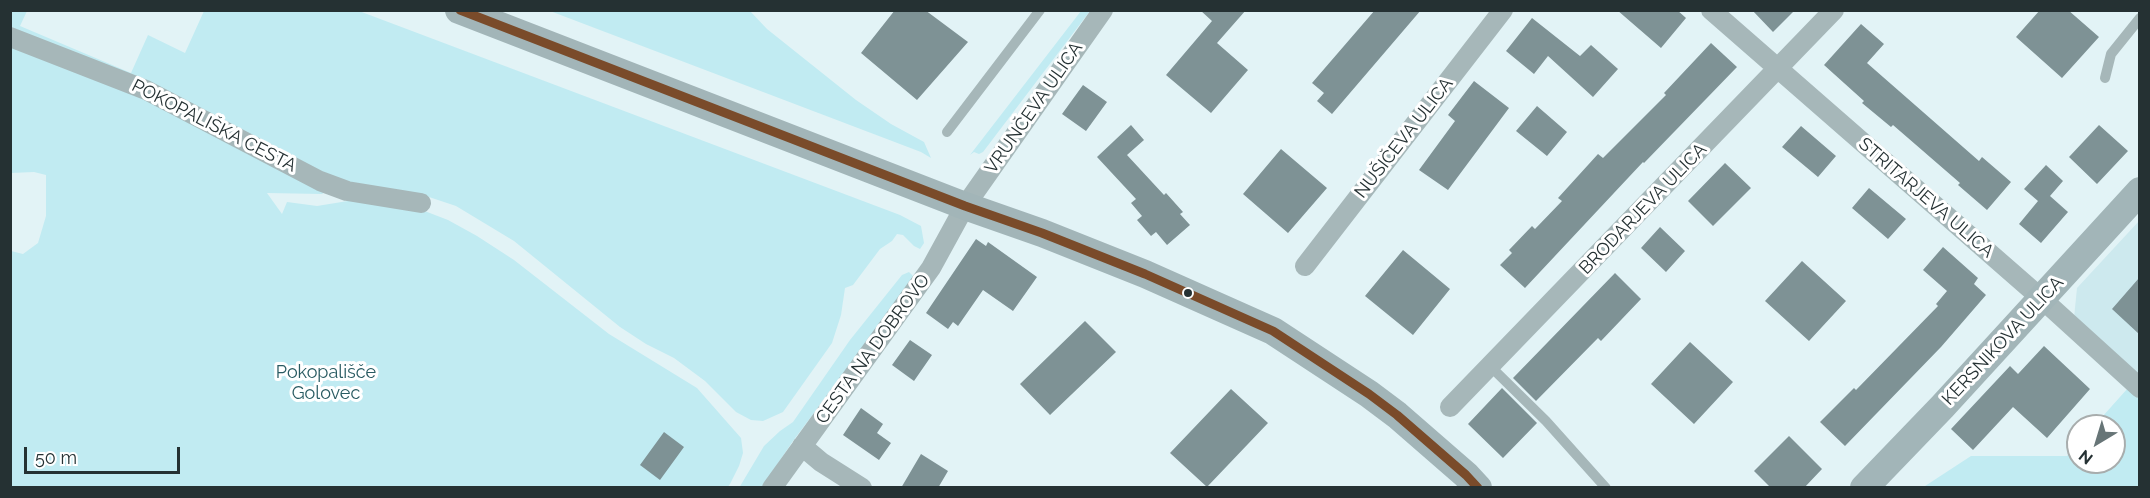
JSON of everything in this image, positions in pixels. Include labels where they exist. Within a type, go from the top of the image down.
[{"type":"street","points":[[459,10],[965,206],[1042,233],[1145,274],[1273,331],[1397,415],[1478,488]]},
{"type":"street","name":"VRUNČEVA ULICA","points":[[965,206],[1103,10]]},
{"type":"street","name":"NUŠIČEVA ULICA","points":[[1305,266],[1503,10]]},
{"type":"street","name":"STRITARJEVA ULICA","points":[[1711,10],[2042,299],[2139,388]]},
{"type":"street","name":"BRODARJEVA ULICA","points":[[1450,407],[1834,10]]},
{"type":"street","name":"POKOPALIŠKA CESTA","points":[[10,37],[146,90],[320,181],[347,191],[421,203]]},
{"type":"street","name":"KERSNIKOVA ULICA","points":[[1864,488],[2042,299],[2139,191]]},
{"type":"street","name":"CESTA NA DOBROVO","points":[[772,488],[931,268],[965,206]]},
{"type":"street","points":[[802,446],[821,462],[862,488]]},
{"type":"lane","points":[[946,132],[1040,10]]},
{"type":"lane","points":[[2105,78],[2111,54],[2139,18]]},
{"type":"lane","points":[[1490,366],[1545,421],[1606,488]]},
{"type":"shaded area","points":[[2139,221],[2139,399],[2072,338],[2077,288]]},
{"type":"green space","name":"Pokopališče Golovec","points":[[10,11],[27,11],[20,26],[131,73],[148,35],[185,53],[204,11],[359,11],[900,215],[921,226],[924,243],[920,249],[903,235],[897,234],[892,241],[880,249],[853,285],[845,288],[841,315],[832,343],[783,412],[763,421],[751,420],[736,412],[705,381],[674,358],[620,327],[514,241],[456,206],[423,195],[267,193],[282,214],[287,202],[317,206],[354,200],[422,210],[448,220],[477,236],[514,260],[609,334],[697,388],[741,438],[743,453],[730,484],[727,488],[11,487],[11,251],[23,254],[38,243],[46,216],[46,175],[34,172],[11,173]]},
{"type":"green space","points":[[550,11],[750,11],[767,29],[856,100],[891,124],[924,142],[931,158],[921,152]]},
{"type":"green space","points":[[1081,11],[1090,11],[983,152],[979,154],[974,152],[970,155]]},
{"type":"green space","points":[[909,272],[913,276],[884,319],[793,441],[762,487],[739,488],[764,446],[793,422],[850,340],[902,275]]},
{"type":"green space","points":[[2128,388],[2139,399],[2139,487],[1922,488],[1971,456],[2066,456],[2066,474],[2126,474],[2126,414],[2105,414]]},
{"type":"building","points":[[895,10],[925,10],[968,42],[917,100],[861,53]]},
{"type":"building","points":[[1200,10],[1246,10],[1217,43],[1248,70],[1211,113],[1166,75],[1212,21]]},
{"type":"building","points":[[1375,10],[1421,10],[1332,114],[1317,101],[1324,93],[1312,83]]},
{"type":"building","points":[[1617,10],[1677,10],[1686,18],[1661,48]]},
{"type":"building","points":[[1752,10],[1795,10],[1773,32]]},
{"type":"building","points":[[2040,10],[2068,10],[2099,37],[2062,78],[2016,37]]},
{"type":"building","points":[[1532,18],[1580,56],[1591,45],[1618,69],[1593,97],[1548,56],[1534,74],[1506,51]]},
{"type":"building","points":[[1861,24],[1884,44],[1867,63],[1979,161],[1982,157],[2011,182],[1987,210],[1958,185],[1960,183],[1893,125],[1891,127],[1862,103],[1864,101],[1824,65]]},
{"type":"building","points":[[1711,43],[1737,67],[1643,162],[1525,288],[1500,265],[1512,253],[1509,250],[1532,226],[1535,229],[1562,201],[1558,198],[1598,154],[1603,158],[1666,95],[1664,93]]},
{"type":"building","points":[[1474,81],[1509,108],[1448,190],[1419,170],[1455,121],[1448,115]]},
{"type":"building","points":[[1083,85],[1107,102],[1086,131],[1062,114]]},
{"type":"building","points":[[1537,106],[1567,132],[1547,156],[1516,131]]},
{"type":"building","points":[[1131,125],[1144,140],[1127,155],[1164,195],[1166,193],[1183,212],[1180,214],[1190,225],[1167,245],[1156,232],[1151,236],[1137,220],[1142,216],[1131,203],[1136,199],[1097,157]]},
{"type":"building","points":[[2099,125],[2128,151],[2097,184],[2069,157]]},
{"type":"building","points":[[1801,126],[1836,156],[1818,177],[1782,147]]},
{"type":"building","points":[[1281,149],[1327,188],[1288,233],[1243,194]]},
{"type":"building","points":[[1725,163],[1751,188],[1713,226],[1688,201]]},
{"type":"building","points":[[2046,165],[2063,181],[2050,196],[2068,212],[2041,243],[2019,224],[2038,201],[2024,189]]},
{"type":"building","points":[[1869,188],[1906,219],[1888,239],[1852,208]]},
{"type":"building","points":[[1660,227],[1685,251],[1666,272],[1641,248]]},
{"type":"building","points":[[976,239],[986,246],[988,242],[1037,277],[1013,311],[983,290],[958,326],[953,322],[948,329],[926,313]]},
{"type":"building","points":[[1943,247],[1978,278],[1974,284],[1986,295],[1941,347],[1845,446],[1820,422],[1854,388],[1856,390],[1938,306],[1936,304],[1947,291],[1923,270]]},
{"type":"building","points":[[1403,250],[1450,289],[1413,335],[1365,296]]},
{"type":"building","points":[[1802,261],[1846,301],[1809,341],[1765,301]]},
{"type":"building","points":[[1615,273],[1641,299],[1601,341],[1598,338],[1536,401],[1513,378]]},
{"type":"building","points":[[2139,278],[2139,334],[2112,309]]},
{"type":"building","points":[[1085,321],[1116,352],[1050,415],[1020,384]]},
{"type":"building","points":[[910,340],[932,355],[914,381],[892,365]]},
{"type":"building","points":[[1690,342],[1733,382],[1694,424],[1651,384]]},
{"type":"building","points":[[2044,346],[2090,389],[2047,438],[2013,407],[1973,450],[1951,429],[2010,366],[2018,374]]},
{"type":"building","points":[[1502,388],[1537,423],[1503,458],[1468,424]]},
{"type":"building","points":[[1231,389],[1268,423],[1207,487],[1170,453]]},
{"type":"building","points":[[861,408],[883,424],[877,433],[891,443],[879,460],[843,435]]},
{"type":"building","points":[[664,432],[684,447],[660,480],[640,465]]},
{"type":"building","points":[[1789,436],[1822,469],[1804,488],[1771,488],[1754,471]]},
{"type":"building","points":[[921,454],[948,471],[938,488],[901,488]]},
{"type":"transit line","points":[[460,10],[965,206],[1042,233],[1145,274],[1273,331],[1397,415],[1478,488]]}]
